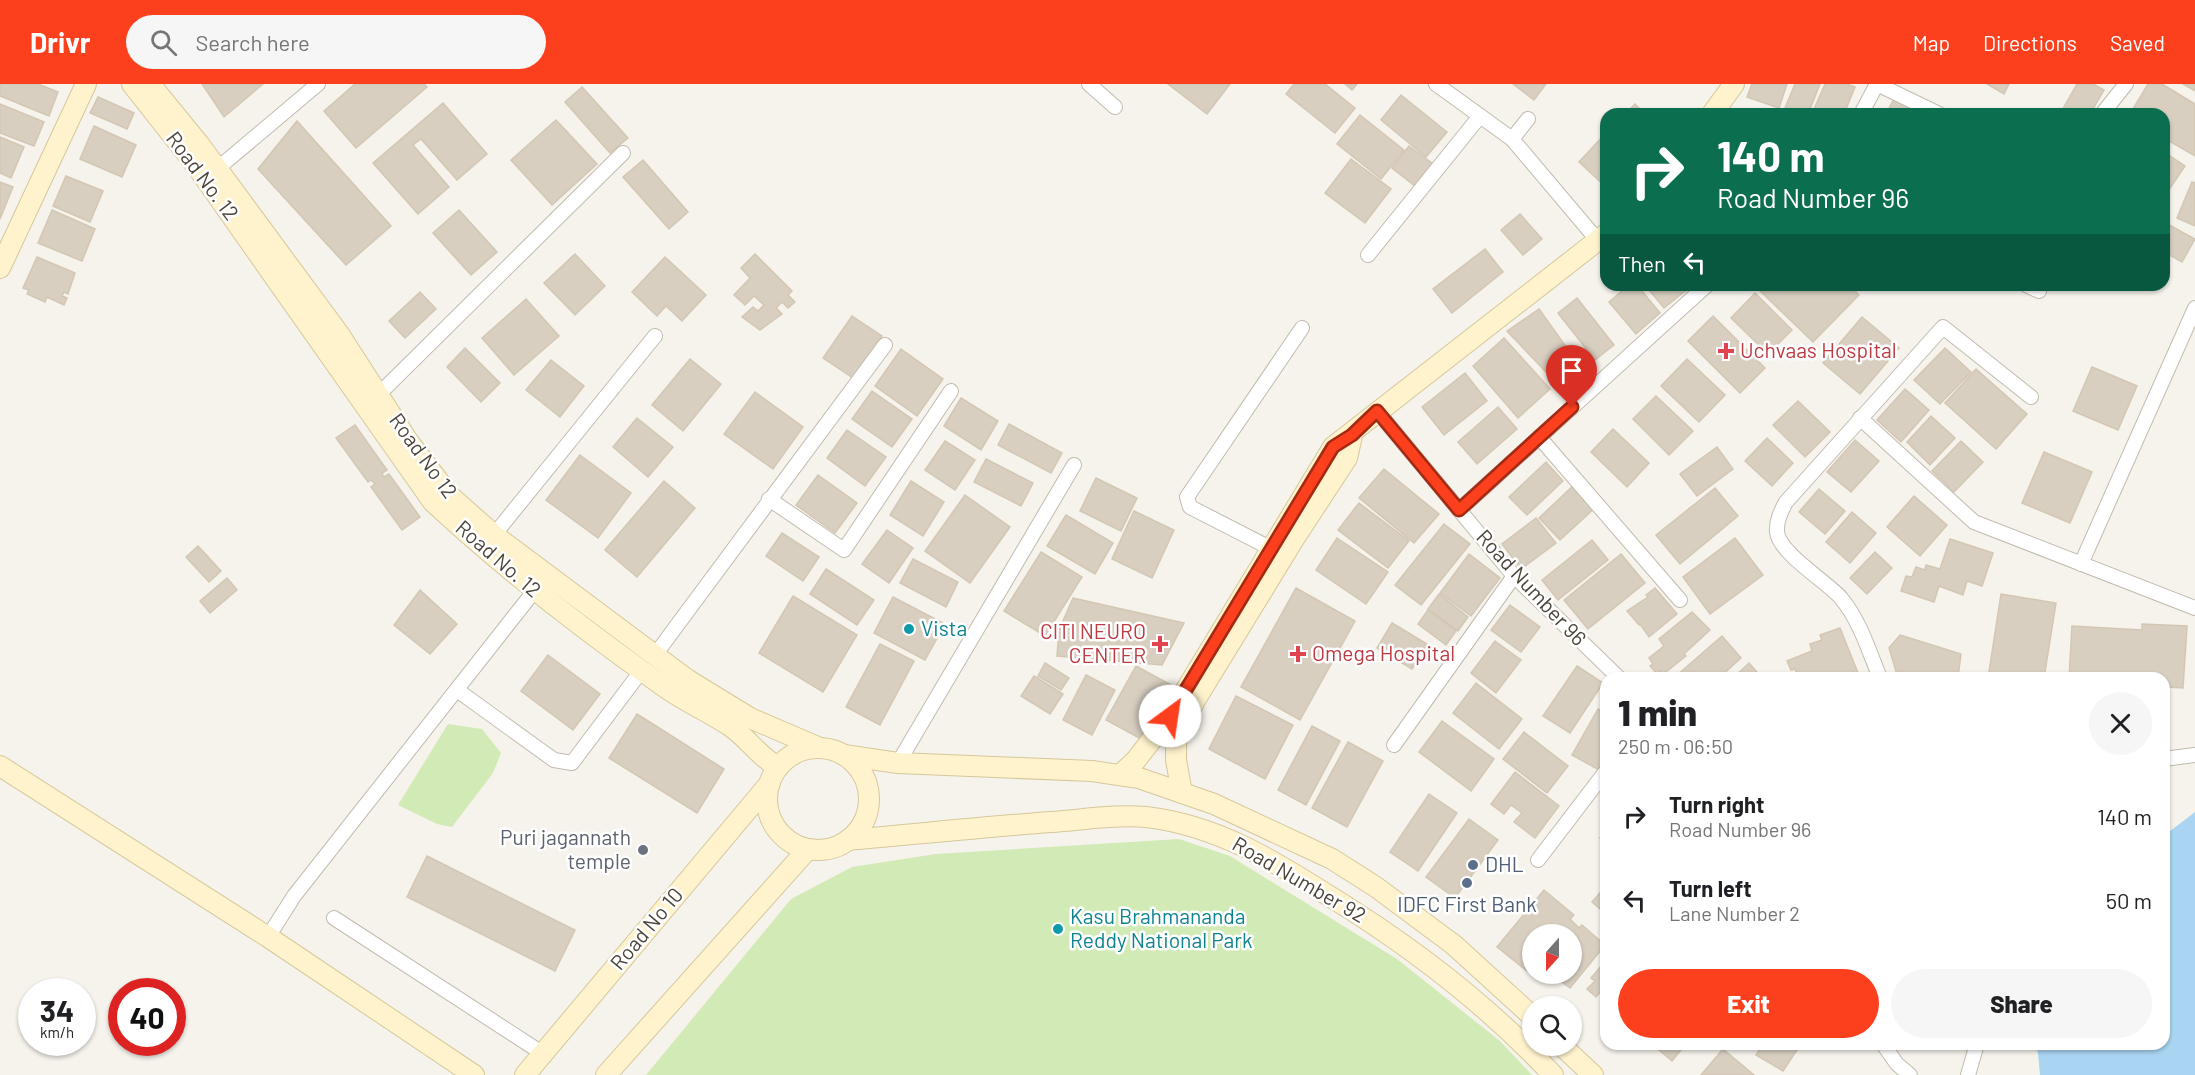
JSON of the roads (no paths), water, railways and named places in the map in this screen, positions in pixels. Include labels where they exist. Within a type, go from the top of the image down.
[{"type":"main road","points":[[0,268],[6,240],[86,84]]},
{"type":"main road","name":"Road No. 12","points":[[132,84],[195,164],[434,502],[479,545],[535,590],[648,663],[668,690],[730,726],[748,740],[774,775]]},
{"type":"main road","name":"Road No 12","points":[[150,84],[217,169],[333,325],[408,441],[450,496],[648,663],[688,680],[750,718],[819,748]]},
{"type":"main road","points":[[1717,108],[1734,84]]},
{"type":"main road","points":[[1120,775],[1136,760],[1170,716],[1333,447],[1352,435],[1377,411],[1600,240]]},
{"type":"main road","points":[[1182,793],[1176,760],[1176,744],[1180,730],[1194,702],[1294,539],[1347,458],[1352,435]]},
{"type":"main road","points":[[819,748],[844,755],[861,772],[869,796],[867,813],[860,828],[848,840],[829,848],[808,849],[792,842],[779,831],[770,816],[767,800],[774,775],[797,752],[819,748]]},
{"type":"main road","name":"Road Number 92","points":[[844,755],[898,763],[1092,771],[1139,778],[1214,804],[1332,859],[1418,916],[1522,1007]]},
{"type":"main road","points":[[0,766],[268,937],[474,1075]]},
{"type":"main road","name":"Road No 10","points":[[525,1075],[774,775]]},
{"type":"main road","name":"Road Number 92","points":[[848,840],[982,827],[1144,817],[1195,826],[1236,841],[1315,886],[1432,964],[1519,1038],[1553,1075]]},
{"type":"main road","points":[[606,1075],[808,849]]},
{"type":"main road","points":[[1315,886],[1332,859]]},
{"type":"main road","points":[[1573,1056],[1593,1075]]},
{"type":"street","points":[[217,169],[318,84]]},
{"type":"street","points":[[1089,84],[1114,107]]},
{"type":"street","points":[[1436,84],[1512,139],[1600,235]]},
{"type":"street","points":[[1864,108],[1877,84],[1927,108]]},
{"type":"street","points":[[2107,108],[2126,84]]},
{"type":"street","points":[[1368,255],[1480,116]]},
{"type":"street","points":[[1512,139],[1528,118]]},
{"type":"street","points":[[379,394],[623,153]]},
{"type":"street","points":[[1459,510],[1700,291]]},
{"type":"street","points":[[2081,564],[2195,308]]},
{"type":"street","points":[[1878,672],[1856,620],[1841,598],[1783,545],[1777,533],[1779,515],[1786,502],[1943,327],[2031,397]]},
{"type":"street","points":[[1270,548],[1190,507],[1187,497],[1302,328]]},
{"type":"street","points":[[494,535],[655,336]]},
{"type":"street","points":[[457,690],[554,760],[572,763],[885,345]]},
{"type":"street","points":[[769,499],[844,550],[951,391]]},
{"type":"street","name":"Road Number 96","points":[[1377,411],[1514,576],[1613,672]]},
{"type":"street","points":[[1860,418],[1974,522],[2195,608]]},
{"type":"street","points":[[1539,437],[1680,600]]},
{"type":"street","points":[[898,763],[1074,465]]},
{"type":"street","points":[[1394,745],[1514,576]]},
{"type":"street","points":[[268,937],[294,896],[535,590]]},
{"type":"street","points":[[2170,758],[2195,755]]},
{"type":"street","points":[[1538,860],[1600,779]]},
{"type":"street","points":[[334,918],[543,1053]]},
{"type":"street","points":[[1887,1050],[1897,1065],[1910,1075]]},
{"type":"street","points":[[1968,1075],[1975,1050]]},
{"type":"water","points":[[2195,812],[2195,1075],[2040,1075],[2037,1050],[2170,1050],[2170,831]]},
{"type":"place","name":"Uchvaas Hospital","points":[[1726,351]]},
{"type":"place","name":"Vista","points":[[909,629]]},
{"type":"place","name":"CITI NEURO CENTER","points":[[1160,644]]},
{"type":"place","name":"Omega Hospital","points":[[1298,654]]},
{"type":"place","name":"Puri jagannath temple","points":[[643,850]]},
{"type":"place","name":"DHL","points":[[1473,865]]},
{"type":"place","name":"IDFC First Bank","points":[[1467,883]]},
{"type":"place","name":"Kasu Brahmananda Reddy National Park","points":[[1058,929]]}]
